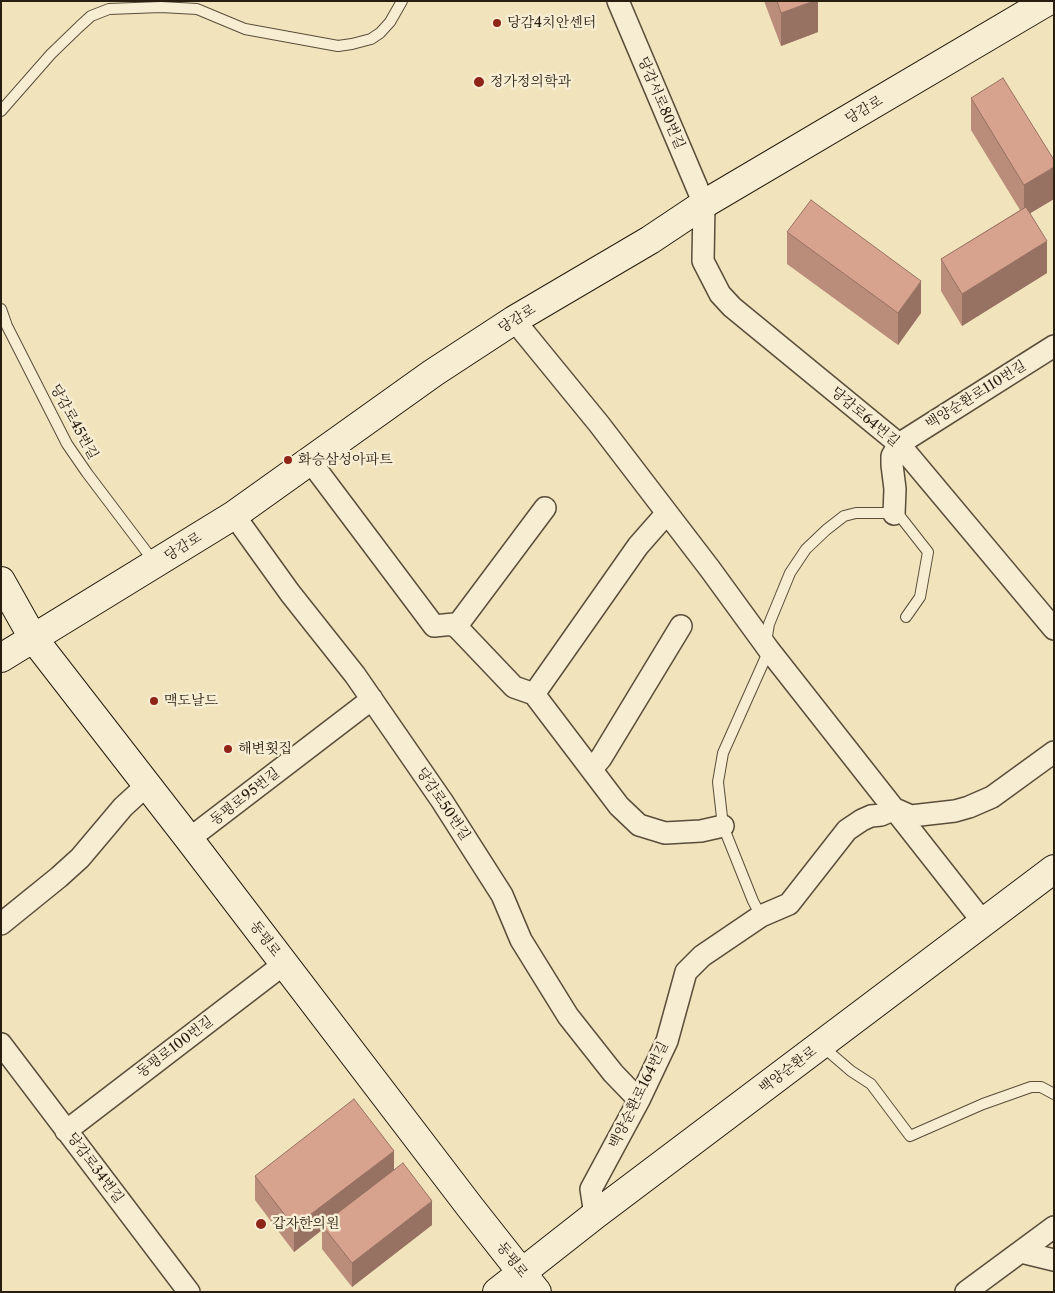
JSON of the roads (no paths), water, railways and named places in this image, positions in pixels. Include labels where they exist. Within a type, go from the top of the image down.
[{"type":"main road","name":"당감로","points":[[1,658],[234,515],[433,373],[514,320],[650,240],[704,204],[1048,1]]},
{"type":"main road","name":"동평로","points":[[1,581],[33,638],[470,1207],[530,1282]]},
{"type":"main road","name":"백양순환로","points":[[497,1292],[530,1282],[595,1215],[1054,869]]},
{"type":"street","name":"당감서로80번길","points":[[618,1],[704,204]]},
{"type":"street","name":"당감로64번길","points":[[704,204],[702,262],[720,294],[899,444],[1054,629]]},
{"type":"street","points":[[514,320],[599,424],[769,650],[983,922]]},
{"type":"street","name":"백양순환로110번길","points":[[899,444],[1054,346]]},
{"type":"street","points":[[894,514],[895,489],[892,456],[899,444]]},
{"type":"street","points":[[310,461],[434,626],[454,624],[514,687],[534,694],[619,806],[639,825],[665,833],[701,832],[723,826]]},
{"type":"street","points":[[456,627],[545,508]]},
{"type":"street","points":[[534,694],[638,546],[667,513]]},
{"type":"street","name":"당감로50번길","points":[[234,515],[290,592],[355,675],[442,801],[502,895],[521,940],[568,1016],[613,1073],[639,1100]]},
{"type":"street","points":[[592,769],[681,626]]},
{"type":"street","name":"동평로95번길","points":[[189,839],[372,699]]},
{"type":"street","points":[[895,809],[911,816],[955,811],[969,807],[992,797],[1054,752]]},
{"type":"street","points":[[1,924],[80,858],[123,806],[147,785]]},
{"type":"street","name":"백양순환로164번길","points":[[595,1215],[591,1189],[639,1100],[667,1041],[686,972],[702,956],[761,916],[788,904],[847,830],[871,816],[881,815],[895,809]]},
{"type":"street","name":"동평로100번길","points":[[66,1130],[284,964]]},
{"type":"street","name":"당감로34번길","points":[[1,1044],[189,1292]]},
{"type":"street","points":[[966,1292],[1054,1227]]},
{"type":"street","points":[[1021,1252],[1054,1260]]},
{"type":"lane","points":[[1,111],[51,54],[80,26],[91,16],[109,9],[161,7],[197,9],[244,28],[338,46],[371,39],[380,33],[390,22],[402,1]]},
{"type":"lane","name":"당감로45번길","points":[[1,309],[7,326],[67,444],[156,564]]},
{"type":"lane","points":[[761,916],[753,901],[723,826],[718,782],[720,762],[769,650],[767,636],[769,624],[790,573],[806,549],[826,530],[848,514],[899,515],[928,552],[920,598],[906,617]]},
{"type":"lane","points":[[822,1045],[851,1071],[871,1084],[910,1136],[982,1104],[1031,1087],[1041,1087],[1054,1094]]},
{"type":"place","name":"당감4치안센터","points":[[497,23]]},
{"type":"place","name":"정가정의학과","points":[[479,82]]},
{"type":"place","name":"화승삼성아파트","points":[[288,460]]},
{"type":"place","name":"맥도날드","points":[[154,701]]},
{"type":"place","name":"해변횟집","points":[[228,749]]},
{"type":"place","name":"갑자한의원","points":[[261,1224]]}]
